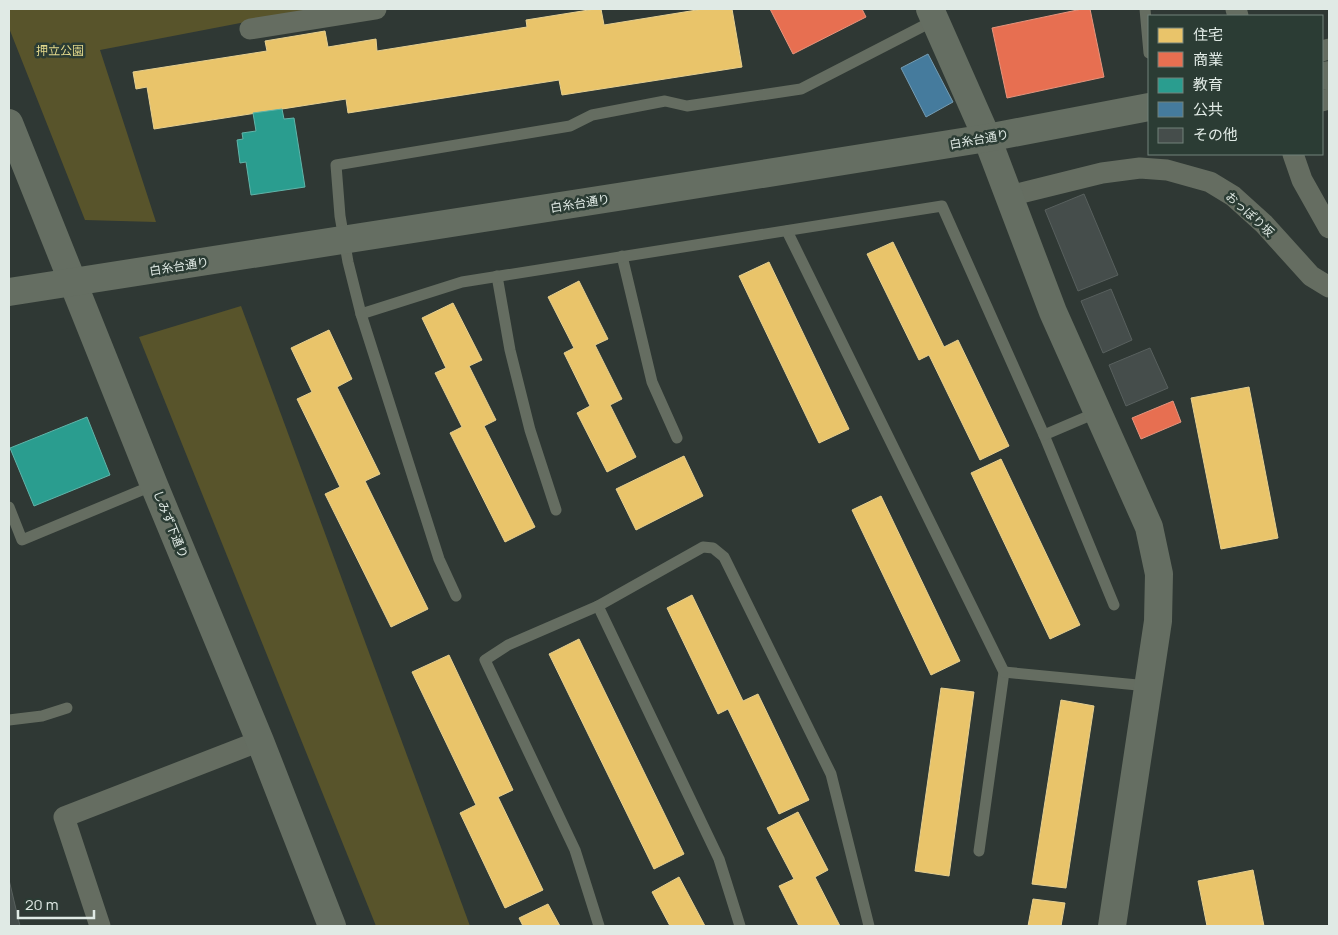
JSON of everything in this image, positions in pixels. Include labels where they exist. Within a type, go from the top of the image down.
[{"type":"street","points":[[250,29],[376,9]]},
{"type":"street","points":[[933,15],[987,138],[1053,312],[1149,527],[1159,574],[1158,621],[1112,926]]},
{"type":"street","name":"白糸台通り","points":[[9,292],[987,138],[1148,107]]},
{"type":"street","name":"しみず下通り","points":[[9,123],[154,485],[260,741],[332,926]]},
{"type":"street","points":[[1293,155],[1302,180],[1329,228]]},
{"type":"street","name":"おっぽり坂","points":[[1009,196],[1102,173],[1140,168],[1167,170],[1210,182],[1233,196],[1264,224],[1311,276],[1329,287]]},
{"type":"street","points":[[100,926],[64,817],[260,741]]},
{"type":"lane","points":[[1144,9],[1148,44]]},
{"type":"lane","points":[[456,596],[439,559],[362,314],[344,240],[336,165],[570,126],[592,115],[665,101],[687,106],[801,89],[933,15]]},
{"type":"lane","points":[[362,314],[462,282],[942,206],[1044,435],[1114,605]]},
{"type":"lane","points":[[787,231],[1004,672],[979,851]]},
{"type":"lane","points":[[622,256],[652,382],[678,438]]},
{"type":"lane","points":[[497,276],[510,350],[530,430],[556,510]]},
{"type":"lane","points":[[1044,435],[1098,412]]},
{"type":"lane","points":[[9,507],[22,540],[154,485]]},
{"type":"lane","points":[[599,926],[575,850],[485,660],[508,645],[598,606],[703,547],[713,548],[724,557],[830,774],[869,926]]},
{"type":"lane","points":[[598,606],[719,859],[740,926]]},
{"type":"lane","points":[[1004,672],[1148,686]]},
{"type":"lane","points":[[9,720],[42,716],[67,708]]},
{"type":"green space","name":"押立公園","points":[[9,9],[314,9],[100,50],[156,222],[85,220],[9,28]]},
{"type":"green space","points":[[241,306],[470,926],[376,926],[139,337]]},
{"type":"building: 住宅","points":[[601,9],[604,25],[703,9],[732,9],[742,67],[562,95],[559,80],[348,113],[346,99],[154,129],[147,87],[136,89],[133,72],[267,51],[265,41],[325,31],[328,47],[376,39],[377,51],[527,27],[526,20]]},
{"type":"building: 住宅","points":[[893,242],[944,347],[958,340],[1009,446],[980,460],[929,355],[919,360],[867,254]]},
{"type":"building: 住宅","points":[[769,262],[849,429],[819,443],[739,276]]},
{"type":"building: 住宅","points":[[579,281],[608,339],[595,345],[622,399],[610,405],[636,457],[607,472],[577,413],[590,406],[564,353],[574,348],[548,297]]},
{"type":"building: 住宅","points":[[453,303],[482,360],[469,366],[496,420],[484,426],[535,527],[505,542],[450,433],[462,427],[435,373],[446,368],[422,318]]},
{"type":"building: 住宅","points":[[329,330],[352,379],[337,387],[380,474],[365,481],[428,609],[391,627],[325,494],[340,487],[297,399],[312,392],[291,348]]},
{"type":"building: 住宅","points":[[1249,387],[1278,538],[1221,549],[1191,398]]},
{"type":"building: 住宅","points":[[684,456],[703,496],[636,530],[616,489]]},
{"type":"building: 住宅","points":[[1001,459],[1080,625],[1050,639],[971,473]]},
{"type":"building: 住宅","points":[[881,496],[960,661],[931,675],[852,510]]},
{"type":"building: 住宅","points":[[692,595],[743,701],[758,694],[809,800],[779,814],[728,709],[718,714],[667,608]]},
{"type":"building: 住宅","points":[[579,639],[684,854],[654,869],[549,654]]},
{"type":"building: 住宅","points":[[449,655],[513,790],[498,797],[543,890],[505,908],[460,813],[476,805],[412,672]]},
{"type":"building: 住宅","points":[[941,688],[974,692],[949,876],[915,871]]},
{"type":"building: 住宅","points":[[1061,700],[1094,706],[1066,888],[1032,884]]},
{"type":"building: 住宅","points":[[798,812],[828,870],[815,877],[840,926],[799,926],[779,886],[794,879],[767,828]]},
{"type":"building: 住宅","points":[[1253,870],[1264,926],[1207,926],[1198,881]]},
{"type":"building: 住宅","points":[[679,877],[705,926],[670,926],[652,892]]},
{"type":"building: 住宅","points":[[1033,899],[1065,903],[1061,926],[1028,926]]},
{"type":"building: 住宅","points":[[548,904],[560,926],[523,926],[519,918]]},
{"type":"building: 商業","points":[[770,9],[862,9],[866,17],[793,54]]},
{"type":"building: 商業","points":[[1082,9],[1090,9],[1104,77],[1007,98],[992,28]]},
{"type":"building: 商業","points":[[1173,401],[1181,422],[1141,439],[1132,418]]},
{"type":"building: 教育","points":[[282,109],[284,119],[294,118],[305,187],[251,195],[246,162],[240,163],[237,140],[243,139],[242,133],[256,131],[253,113]]},
{"type":"building: 教育","points":[[87,417],[110,475],[34,506],[10,448]]},
{"type":"building: 公共","points":[[928,54],[953,102],[926,117],[901,68]]},
{"type":"building: その他","points":[[1084,194],[1118,275],[1078,291],[1045,210]]},
{"type":"building: その他","points":[[1111,289],[1132,340],[1103,353],[1081,301]]},
{"type":"building: その他","points":[[1150,348],[1168,388],[1126,406],[1109,365]]},
{"type":"building: その他","points":[[9,880],[10,884],[20,926],[9,926]]}]
